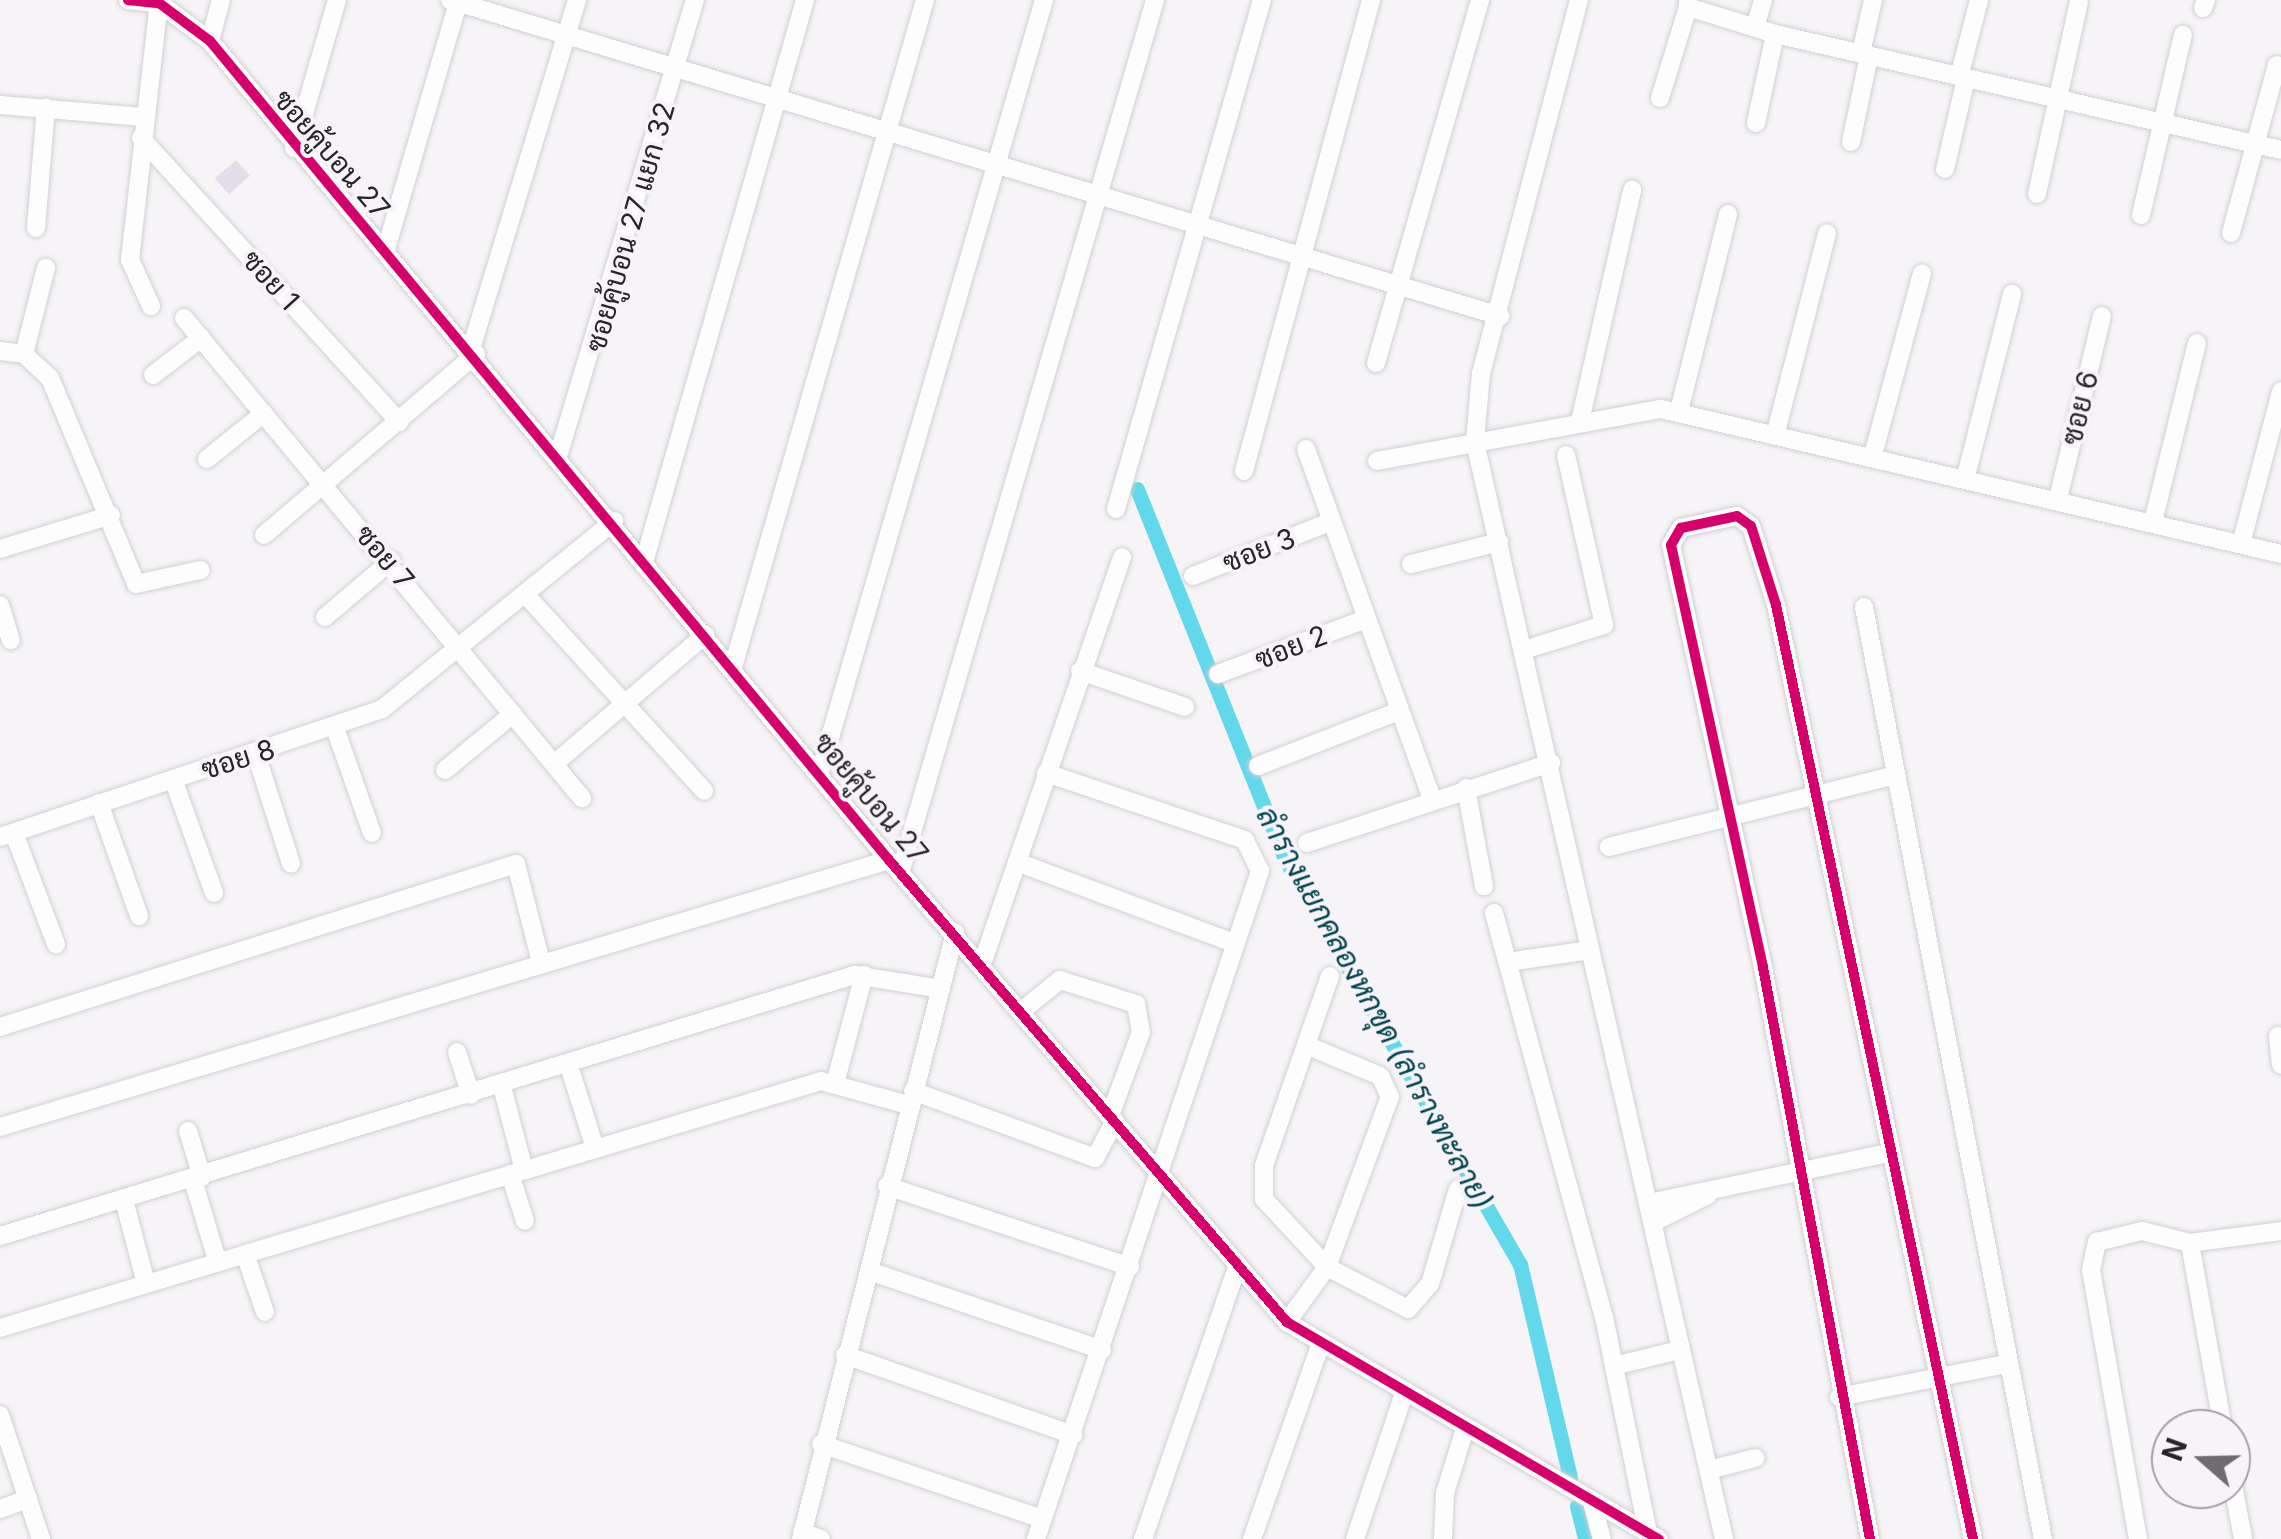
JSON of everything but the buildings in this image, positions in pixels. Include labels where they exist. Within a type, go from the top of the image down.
[{"type":"street","name":"ซอยคู้บอน 27","points":[[128,0],[159,4],[210,41],[294,148],[386,249],[559,453],[644,562],[895,865],[983,961],[1288,1322],[1320,1346],[1464,1432],[1653,1536]]},
{"type":"street","points":[[210,41],[222,0]]},
{"type":"street","points":[[294,148],[337,0]]},
{"type":"street","points":[[264,536],[399,422],[474,352],[577,0]]},
{"type":"street","name":"ซอยคู้บอน 27 แยก 32","points":[[559,453],[695,0]]},
{"type":"street","points":[[644,562],[805,0]]},
{"type":"street","points":[[733,667],[925,0]]},
{"type":"street","points":[[820,772],[1044,0]]},
{"type":"street","points":[[0,1127],[540,958],[895,865],[1155,0]]},
{"type":"street","points":[[1116,509],[1262,0]]},
{"type":"street","points":[[1244,471],[1298,255],[1371,0]]},
{"type":"street","points":[[1376,363],[1480,0]]},
{"type":"street","points":[[1579,0],[1500,316],[1475,400],[1474,442],[1551,762],[1724,1539]]},
{"type":"street","points":[[1755,27],[1763,0]]},
{"type":"street","points":[[1851,142],[1873,0]]},
{"type":"street","points":[[1945,168],[1978,0]]},
{"type":"street","points":[[386,249],[456,1],[674,74],[775,100],[1500,316]]},
{"type":"street","points":[[2038,194],[2079,2]]},
{"type":"street","points":[[151,306],[130,272],[141,138],[159,4]]},
{"type":"street","points":[[1660,98],[1688,4],[1775,34],[2281,150]]},
{"type":"street","points":[[1756,124],[1775,34]]},
{"type":"street","points":[[2141,215],[2183,35]]},
{"type":"street","points":[[2231,232],[2252,143],[2277,64]]},
{"type":"street","points":[[0,105],[144,117]]},
{"type":"street","points":[[36,228],[46,107]]},
{"type":"street","name":"ซอย 1","points":[[141,138],[399,422]]},
{"type":"street","points":[[1581,417],[1632,190]]},
{"type":"street","points":[[1679,411],[1728,214]]},
{"type":"street","points":[[1776,432],[1827,233]]},
{"type":"street","points":[[24,354],[46,268]]},
{"type":"street","points":[[1873,455],[1922,273]]},
{"type":"street","points":[[1966,476],[2012,294]]},
{"type":"street","name":"ซอย 6","points":[[2058,499],[2102,316]]},
{"type":"street","name":"ซอย 7","points":[[184,318],[390,561],[582,798]]},
{"type":"street","points":[[154,375],[201,338]]},
{"type":"street","points":[[2153,522],[2197,344]]},
{"type":"street","points":[[0,351],[24,354],[50,378],[111,515],[136,584],[201,570]]},
{"type":"street","points":[[2241,544],[2281,391]]},
{"type":"street","points":[[1377,461],[1581,417],[1679,411],[1966,476],[2281,554]]},
{"type":"street","points":[[208,459],[264,413]]},
{"type":"street","points":[[1306,449],[1326,524],[1433,801]]},
{"type":"street","points":[[1524,650],[1604,624],[1566,455]]},
{"type":"street","points":[[0,548],[111,515]]},
{"type":"street","name":"ซอย 8","points":[[7,835],[335,728],[396,702],[461,652],[614,521]]},
{"type":"street","points":[[1870,1539],[1839,1397],[1730,816],[1671,545],[1681,528],[1749,522],[1776,604],[1811,796],[1972,1539]]},
{"type":"street","name":"ซอย 3","points":[[1193,576],[1326,524]]},
{"type":"street","points":[[1411,564],[1498,542]]},
{"type":"street","points":[[983,961],[1122,558]]},
{"type":"street","points":[[325,618],[390,561]]},
{"type":"street","points":[[525,594],[626,699],[704,791]]},
{"type":"street","points":[[0,605],[11,640]]},
{"type":"street","points":[[1864,607],[2005,1364],[2043,1539]]},
{"type":"street","name":"ซอย 2","points":[[1218,674],[1363,620]]},
{"type":"street","points":[[554,764],[705,635]]},
{"type":"street","points":[[1080,671],[1185,706]]},
{"type":"street","points":[[1258,766],[1398,711]]},
{"type":"street","points":[[445,770],[514,714]]},
{"type":"street","points":[[335,728],[372,833]]},
{"type":"street","points":[[256,754],[291,864]]},
{"type":"street","points":[[1307,843],[1551,762]]},
{"type":"street","points":[[1036,1539],[1260,872],[1246,840],[1046,773]]},
{"type":"street","points":[[1609,847],[1895,775]]},
{"type":"street","points":[[173,779],[214,893]]},
{"type":"street","points":[[1466,788],[1484,886]]},
{"type":"street","points":[[99,803],[139,916]]},
{"type":"street","points":[[7,835],[56,944]]},
{"type":"street","points":[[1018,862],[1234,942]]},
{"type":"street","points":[[0,1027],[516,864],[540,958]]},
{"type":"street","points":[[1494,913],[1614,1366],[1653,1536]]},
{"type":"street","points":[[821,1539],[802,1536],[821,1444],[955,932]]},
{"type":"street","points":[[1508,962],[1590,950]]},
{"type":"street","points":[[0,1236],[864,975],[942,989]]},
{"type":"street","points":[[836,1080],[864,975]]},
{"type":"street","points":[[1330,976],[1260,1187],[1327,1268],[1396,1307],[1419,1304],[1458,1189]]},
{"type":"street","points":[[0,1328],[217,1260],[836,1080],[910,1098],[1094,1158],[1113,1118],[1142,1032],[1136,1004],[1060,980],[1024,1009]]},
{"type":"street","points":[[2278,1036],[2281,1065]]},
{"type":"street","points":[[1288,1322],[1327,1268],[1389,1085],[1306,1045]]},
{"type":"street","points":[[456,1052],[471,1095]]},
{"type":"street","points":[[568,1063],[595,1148]]},
{"type":"street","points":[[501,1083],[525,1220]]},
{"type":"street","points":[[188,1132],[217,1260]]},
{"type":"street","points":[[1649,1203],[1798,1176],[1889,1153]]},
{"type":"street","points":[[888,1186],[1130,1267]]},
{"type":"street","points":[[1654,1222],[1708,1194]]},
{"type":"street","points":[[124,1200],[146,1282]]},
{"type":"street","points":[[2138,1539],[2090,1255],[2097,1242],[2142,1231],[2190,1243],[2281,1231]]},
{"type":"street","points":[[2190,1243],[2219,1409]]},
{"type":"street","points":[[244,1254],[265,1312]]},
{"type":"street","points":[[1143,1539],[1238,1267]]},
{"type":"street","points":[[869,1271],[1102,1350]]},
{"type":"street","points":[[1252,1539],[1320,1346]]},
{"type":"street","points":[[1614,1366],[1679,1350]]},
{"type":"street","points":[[845,1354],[1073,1435]]},
{"type":"street","points":[[1839,1397],[2005,1364]]},
{"type":"street","points":[[1355,1539],[1404,1396]]},
{"type":"street","points":[[0,1415],[41,1539]]},
{"type":"street","points":[[1443,1539],[1464,1432]]},
{"type":"street","points":[[821,1444],[1042,1519]]},
{"type":"street","points":[[1709,1470],[1755,1458]]},
{"type":"street","points":[[0,1509],[28,1499]]},
{"type":"street","points":[[1592,1502],[1602,1539]]},
{"type":"street","points":[[2237,1509],[2242,1539]]},
{"type":"waterway","name":"ลำรางแยกคลองหกขุด (ลำรางทะลาย)","points":[[1137,489],[1285,859],[1520,1264],[1570,1477]]},
{"type":"waterway","name":"ลำรางแยกคลองหกขุด (ลำรางทะลาย)","points":[[1577,1506],[1585,1539]]},
{"type":"cycle path","points":[[128,0],[159,3],[210,41],[889,860],[1287,1322],[1659,1539]]},
{"type":"cycle path","points":[[1870,1539],[1763,967],[1671,545],[1681,528],[1737,516],[1751,526],[1776,605],[1973,1539]]}]
